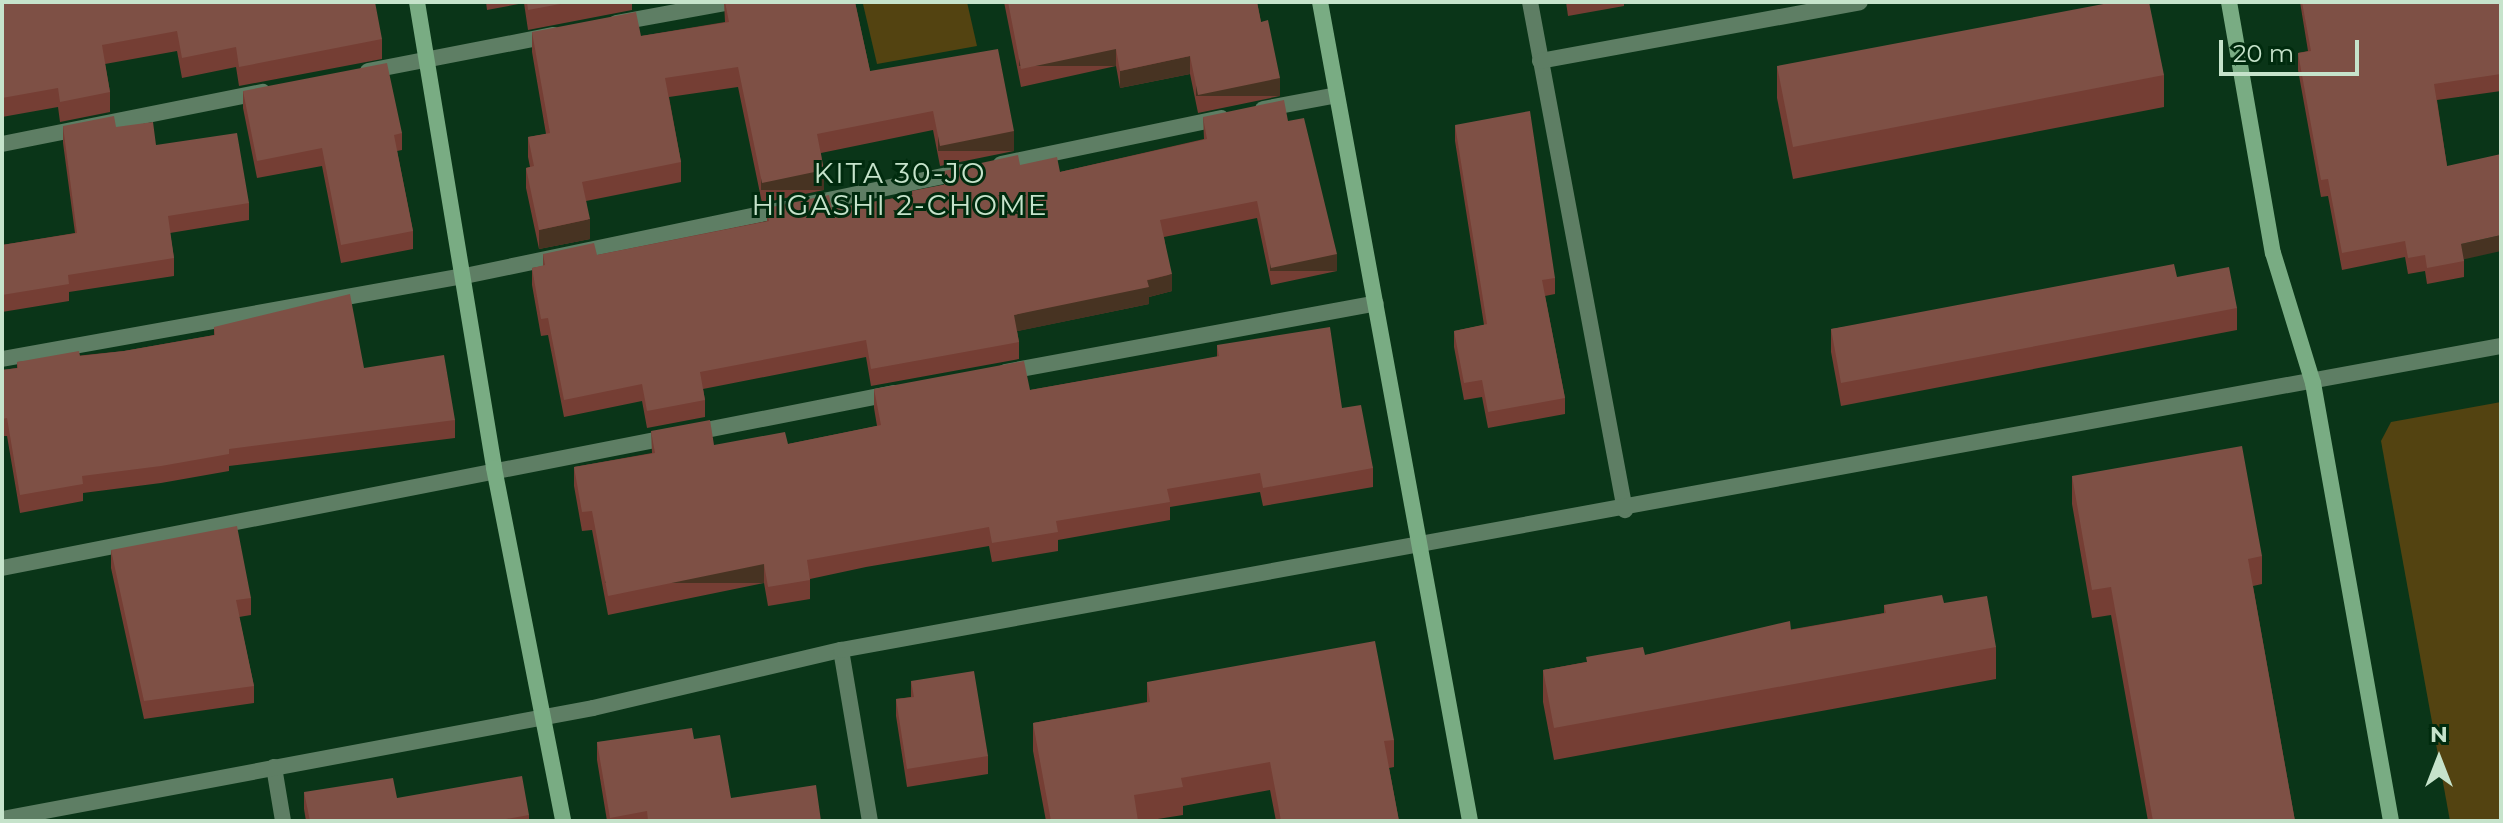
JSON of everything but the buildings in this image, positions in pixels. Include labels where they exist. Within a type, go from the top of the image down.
[{"type":"street","points":[[417,2],[460,277],[494,468],[563,821]]},
{"type":"street","points":[[357,73],[730,2]]},
{"type":"street","points":[[1320,2],[1470,821]]},
{"type":"street","points":[[1530,2],[1625,510]]},
{"type":"street","points":[[1540,61],[1860,2]]},
{"type":"street","points":[[2229,2],[2273,253],[2313,383],[2391,821]]},
{"type":"street","points":[[2,144],[280,88]]},
{"type":"street","points":[[2,359],[460,277],[1337,95]]},
{"type":"street","points":[[989,375],[1376,303]]},
{"type":"street","points":[[2,819],[23,818],[544,716],[841,650],[1420,548],[2501,346]]},
{"type":"street","points":[[2,568],[494,468],[912,390]]},
{"type":"street","points":[[841,650],[870,821]]},
{"type":"street","points":[[274,767],[283,821]]},
{"type":"shaded area","points":[[967,2],[977,46],[877,64],[863,4]]},
{"type":"shaded area","points":[[2501,402],[2501,821],[2450,821],[2381,441],[2391,422]]},
{"type":"district","name":"KITA 30-JO HIGASHI 2-CHOME","points":[[900,189]]}]
